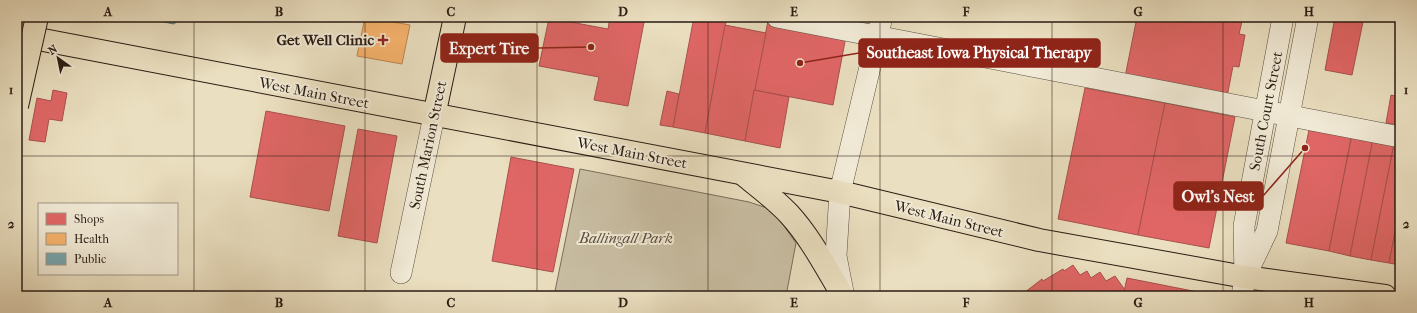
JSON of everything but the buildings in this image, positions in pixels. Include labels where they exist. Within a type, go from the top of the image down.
[{"type":"main road","points":[[17,106],[36,17]]},
{"type":"main road","name":"South Marion Street","points":[[434,116],[455,17]]},
{"type":"main road","name":"West Main Street","points":[[17,35],[434,116],[840,192],[1244,287],[1385,296]]},
{"type":"main road","points":[[742,174],[775,200],[793,218],[817,251],[844,296]]},
{"type":"street","points":[[17,30],[20,17]]},
{"type":"street","points":[[776,17],[880,27],[1266,111],[1400,137]]},
{"type":"street","name":"South Court Street","points":[[1244,287],[1244,226],[1284,17]]},
{"type":"street","name":"South Court Street","points":[[1244,287],[1267,231],[1308,17]]},
{"type":"street","points":[[844,296],[836,256],[840,192],[880,27]]},
{"type":"street","name":"South Marion Street","points":[[401,273],[434,116]]},
{"type":"green space","name":"Ballingall Park","points":[[580,169],[749,202],[767,208],[777,216],[796,243],[786,296],[554,296]]},
{"type":"place","name":"Get Well Clinic","points":[[383,40]]},
{"type":"place","name":"Expert Tire","points":[[591,47]]},
{"type":"place","name":"Southeast Iowa Physical Therapy","points":[[800,63]]},
{"type":"place","name":"Owl's Nest","points":[[1305,148]]}]
